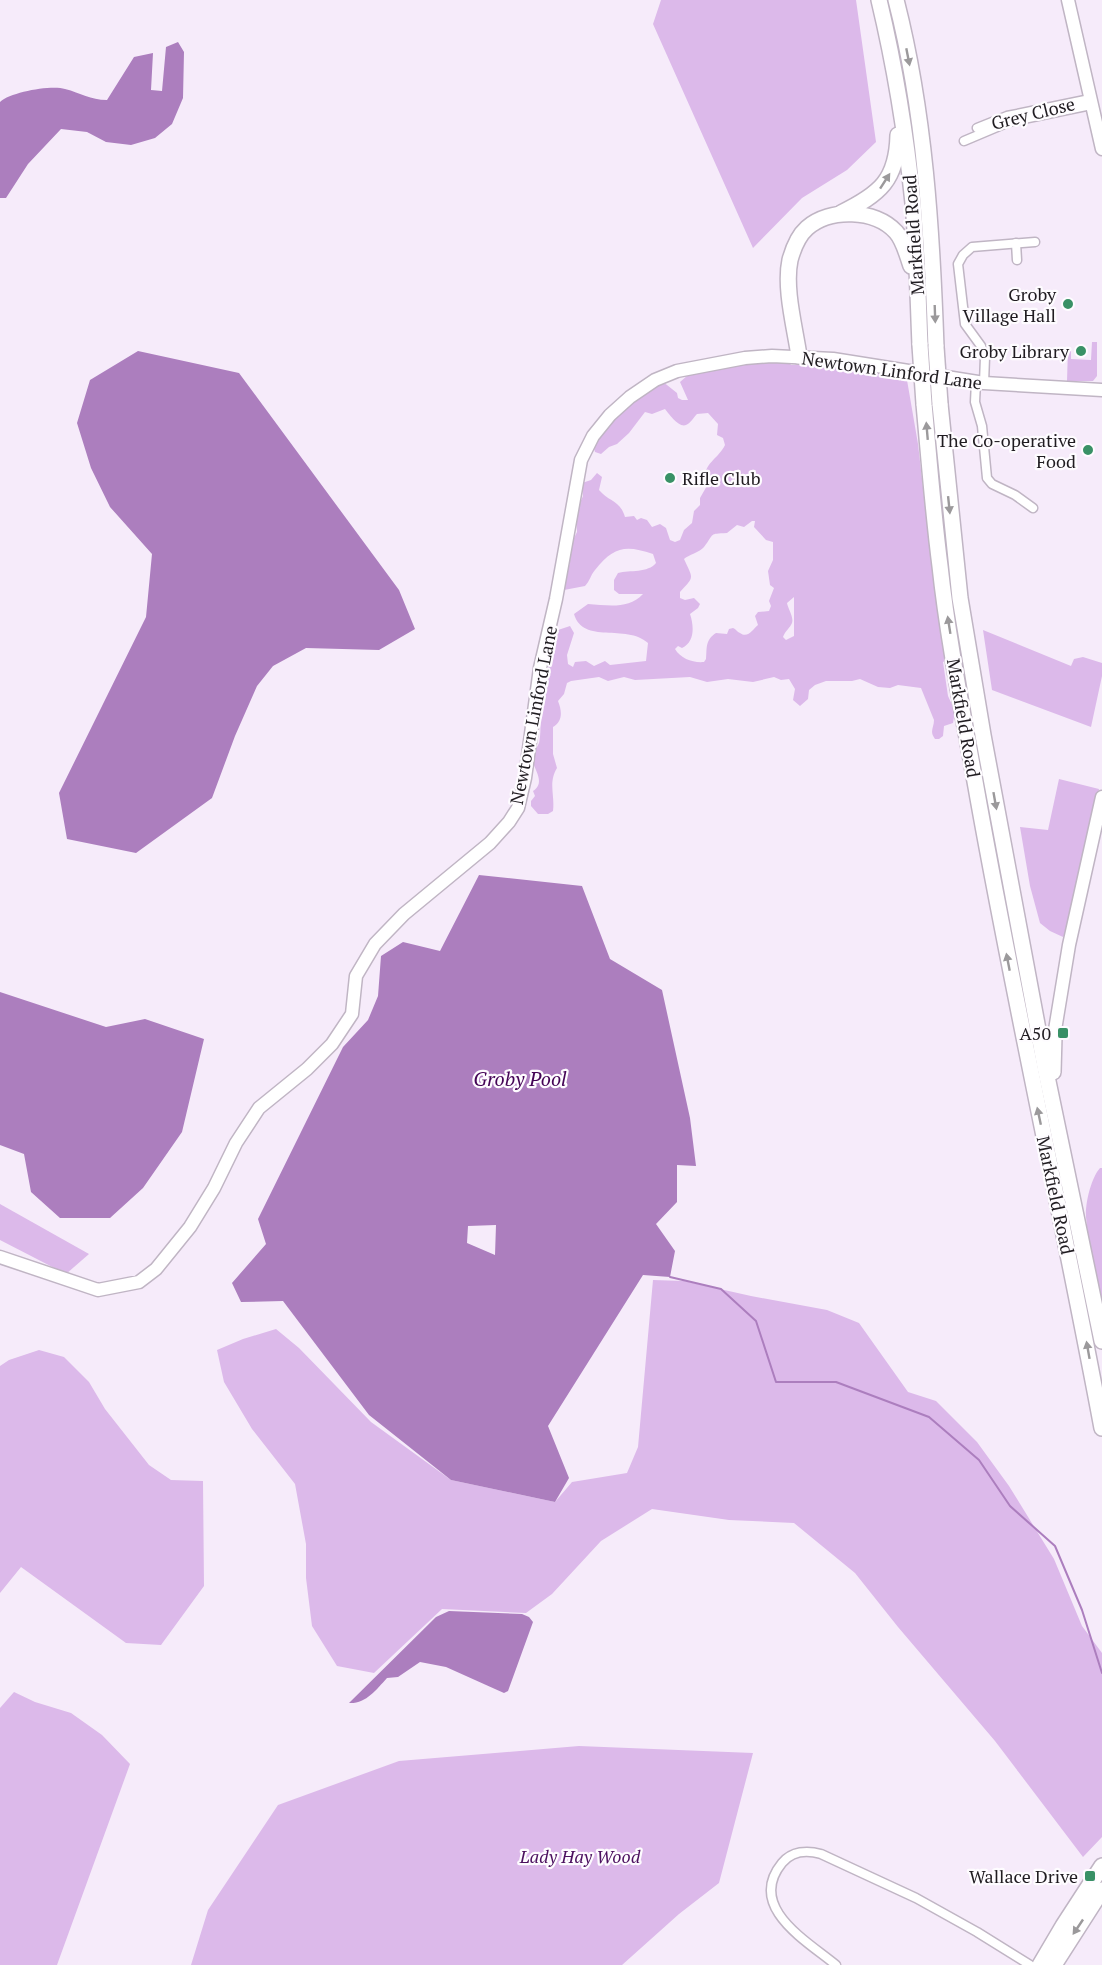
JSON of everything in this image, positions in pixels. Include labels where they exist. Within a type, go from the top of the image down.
[{"type":"highway","name":"Markfield Road","points":[[879,0],[900,102],[913,206],[920,345],[932,404],[960,598],[983,735],[1056,1125],[1102,1341]]},
{"type":"highway","name":"Markfield Road","points":[[896,0],[912,75],[921,136],[933,266],[936,347],[932,404],[940,567],[961,701],[1002,928],[1102,1428]]},
{"type":"highway","points":[[799,356],[789,285],[790,260],[797,241],[806,229],[872,196],[883,186],[896,160],[900,102]]},
{"type":"highway","points":[[838,214],[874,218],[896,232],[906,249],[917,288]]},
{"type":"highway","points":[[1054,1036],[1053,1079],[1056,1125]]},
{"type":"highway","points":[[1040,1965],[1102,1866]]},
{"type":"highway","points":[[1054,1965],[1102,1890]]},
{"type":"street","points":[[1068,0],[1102,149]]},
{"type":"street","points":[[964,141],[1009,122],[1091,102]]},
{"type":"street","name":"Grey Close","points":[[977,128],[1007,116],[1091,102]]},
{"type":"street","points":[[1018,512],[1029,505],[993,484],[987,478],[982,426],[975,402],[985,357],[981,346],[965,324],[958,264],[963,255],[972,247],[1035,242]]},
{"type":"street","points":[[1016,243],[1017,260]]},
{"type":"street","name":"Newtown Linford Lane","points":[[0,1257],[98,1290],[139,1282],[156,1269],[194,1220],[214,1188],[236,1143],[259,1108],[307,1069],[332,1044],[352,1014],[356,976],[375,944],[404,914],[490,843],[509,822],[518,808],[525,778],[540,668],[556,599],[581,460],[593,436],[610,415],[630,397],[655,380],[677,371],[745,358],[799,356],[833,358],[980,382],[1102,390]]},
{"type":"street","points":[[1054,1036],[1069,945],[1102,797]]},
{"type":"street","points":[[836,1965],[785,1923],[777,1913],[772,1901],[771,1888],[774,1876],[783,1862],[800,1852],[811,1851],[821,1854],[916,1898],[1030,1965]]},
{"type":"green space","points":[[661,0],[856,0],[876,142],[847,170],[802,198],[753,248],[653,24]]},
{"type":"green space","points":[[1092,342],[1097,342],[1097,376],[1093,381],[1067,381],[1068,348],[1071,348],[1071,359],[1091,360]]},
{"type":"green space","points":[[788,360],[791,365],[850,367],[907,380],[918,444],[945,661],[943,662],[948,696],[955,711],[953,723],[944,726],[943,736],[935,739],[932,732],[934,720],[921,688],[898,685],[890,688],[878,687],[860,679],[826,681],[815,685],[809,690],[808,699],[800,706],[793,700],[795,689],[789,679],[781,680],[774,677],[753,682],[728,679],[707,682],[690,677],[635,680],[624,677],[608,681],[599,677],[571,681],[567,683],[564,694],[558,701],[561,715],[559,722],[553,727],[553,754],[557,768],[552,784],[553,811],[548,814],[538,814],[531,806],[531,801],[535,796],[533,791],[539,783],[532,756],[540,740],[539,705],[555,631],[570,626],[574,633],[567,655],[568,664],[573,667],[575,662],[586,661],[594,666],[605,661],[610,665],[646,661],[648,643],[639,637],[586,629],[574,614],[588,604],[617,605],[637,599],[643,594],[619,594],[614,590],[614,580],[618,573],[644,570],[653,566],[656,563],[653,554],[635,549],[615,552],[593,572],[585,586],[564,590],[570,561],[569,548],[577,532],[576,512],[583,496],[582,483],[591,480],[597,473],[602,477],[599,490],[620,507],[625,517],[634,516],[637,520],[641,518],[647,520],[652,527],[660,524],[666,528],[670,540],[675,542],[680,540],[684,530],[692,523],[694,511],[700,505],[700,498],[708,484],[706,472],[708,467],[725,445],[723,438],[717,435],[718,424],[708,413],[697,414],[689,423],[683,425],[674,420],[665,409],[652,414],[645,412],[629,433],[601,454],[595,452],[592,442],[624,409],[662,381],[677,393],[678,398],[688,400],[680,382],[695,369]],"holes":[[[755,521],[754,527],[766,540],[773,542],[773,560],[768,571],[770,585],[774,588],[769,601],[771,606],[769,611],[758,612],[755,616],[758,625],[748,634],[743,635],[733,628],[729,629],[727,634],[716,633],[712,636],[707,644],[704,662],[688,660],[675,649],[678,646],[682,648],[689,642],[693,628],[690,614],[700,604],[694,598],[685,600],[680,598],[680,592],[691,577],[684,559],[702,549],[712,535],[727,533],[737,525],[744,527]],[[794,597],[794,636],[786,640],[783,637],[792,621],[787,603]]]},
{"type":"green space","points":[[983,630],[1071,666],[1074,659],[1083,657],[1102,663],[1102,676],[1091,727],[992,690]]},
{"type":"green space","points":[[1059,779],[1099,789],[1067,931],[1063,937],[1040,923],[1030,886],[1020,827],[1048,830]]},
{"type":"green space","points":[[1102,1168],[1102,1301],[1086,1217],[1089,1191]]},
{"type":"green space","points":[[0,1204],[89,1254],[66,1274],[0,1240]]},
{"type":"green space","points":[[653,1280],[684,1281],[827,1310],[859,1323],[908,1392],[936,1401],[977,1442],[1009,1486],[1054,1559],[1082,1626],[1102,1653],[1102,1837],[1083,1857],[995,1741],[855,1573],[794,1523],[729,1520],[652,1509],[601,1541],[552,1594],[526,1613],[442,1609],[374,1673],[337,1666],[312,1626],[306,1578],[306,1544],[295,1484],[252,1429],[224,1382],[217,1350],[276,1329],[299,1348],[371,1422],[451,1480],[555,1502],[572,1482],[627,1473],[638,1447]]},
{"type":"green space","points":[[39,1350],[64,1357],[89,1382],[105,1409],[149,1465],[171,1480],[203,1481],[204,1586],[161,1645],[126,1643],[21,1567],[0,1593],[0,1366],[9,1360]]},
{"type":"green space","points":[[14,1692],[35,1702],[71,1713],[102,1735],[130,1764],[57,1965],[0,1965],[0,1708]]},
{"type":"green space","name":"Lady Hay Wood","points":[[579,1746],[753,1753],[719,1883],[679,1914],[622,1965],[191,1965],[208,1910],[278,1805],[399,1761]]},
{"type":"water","points":[[178,42],[184,52],[183,98],[172,124],[155,138],[131,145],[106,142],[87,132],[61,129],[28,164],[6,198],[0,198],[0,102],[22,92],[50,88],[65,89],[90,98],[107,100],[134,57],[153,53],[151,90],[162,91],[166,47]]},
{"type":"water","points":[[138,351],[239,373],[399,590],[415,629],[379,650],[306,648],[273,666],[257,686],[212,798],[136,853],[67,839],[59,793],[146,617],[152,554],[110,507],[91,468],[77,423],[90,380]]},
{"type":"water","name":"Groby Pool","points":[[479,875],[582,886],[610,959],[662,990],[690,1118],[696,1166],[677,1165],[677,1202],[656,1224],[675,1251],[670,1277],[643,1275],[548,1426],[569,1478],[555,1502],[451,1480],[369,1415],[283,1301],[241,1302],[232,1283],[266,1244],[258,1219],[343,1047],[368,1020],[378,996],[381,956],[403,942],[440,951]],"holes":[[[496,1225],[495,1255],[467,1243],[468,1226]]]},
{"type":"water","points":[[0,992],[106,1027],[145,1019],[204,1039],[182,1132],[143,1188],[110,1218],[60,1218],[31,1192],[24,1154],[0,1145]]},
{"type":"water","points":[[449,1611],[522,1614],[533,1622],[508,1691],[504,1693],[446,1667],[420,1662],[398,1677],[387,1678],[366,1699],[349,1703],[436,1617]]},
{"type":"waterway","points":[[670,1277],[721,1289],[756,1321],[776,1382],[836,1382],[929,1417],[979,1460],[1010,1506],[1055,1546],[1082,1610],[1102,1673]]},
{"type":"place","name":"Groby Village Hall","points":[[1068,304]]},
{"type":"place","name":"Groby Library","points":[[1081,351]]},
{"type":"place","name":"The Co-operative Food","points":[[1088,450]]},
{"type":"place","name":"Rifle Club","points":[[670,478]]},
{"type":"place","name":"A50","points":[[1063,1033]]},
{"type":"place","name":"Wallace Drive","points":[[1090,1876]]}]
